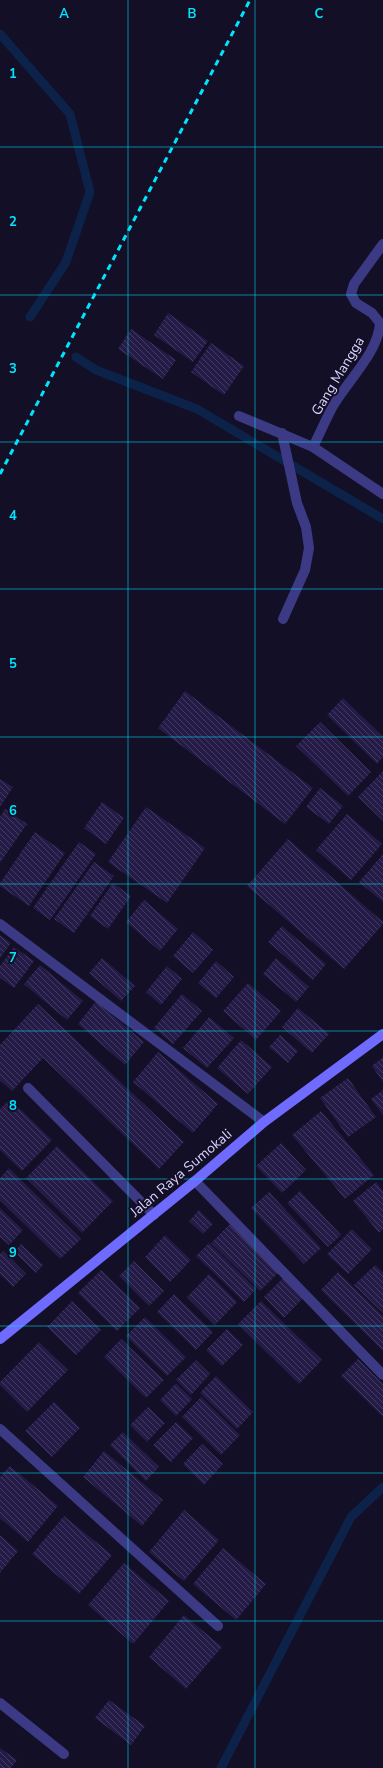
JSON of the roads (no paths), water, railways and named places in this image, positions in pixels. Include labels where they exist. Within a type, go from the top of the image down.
[{"type":"street","name":"Gang Mangga","points":[[313,447],[334,405],[352,380],[379,335],[380,323],[372,313],[356,303],[351,294],[354,284],[383,244]]},
{"type":"street","points":[[239,416],[313,447],[383,494]]},
{"type":"street","points":[[282,433],[297,503],[306,527],[309,548],[304,570],[283,619]]},
{"type":"street","points":[[0,924],[264,1122]]},
{"type":"street","name":"Jalan Raya Sumokali","points":[[0,1339],[154,1215],[264,1122],[383,1034]]},
{"type":"street","points":[[28,1088],[154,1215]]},
{"type":"street","points":[[195,1181],[383,1375]]},
{"type":"street","points":[[0,1429],[218,1626]]},
{"type":"street","points":[[0,1703],[64,1754]]},
{"type":"waterway","points":[[0,34],[70,114],[90,192],[66,262],[30,317]]},
{"type":"waterway","points":[[76,357],[96,370],[197,409],[383,519]]},
{"type":"waterway","points":[[221,1768],[351,1517],[383,1487]]},
{"type":"railway","points":[[0,474],[250,0]]}]
